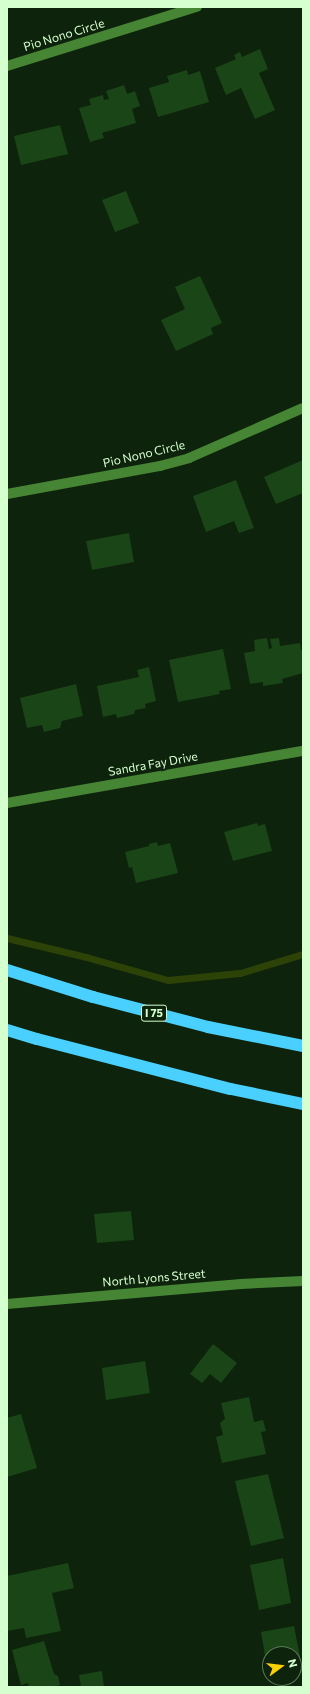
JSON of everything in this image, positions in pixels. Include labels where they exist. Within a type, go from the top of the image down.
[{"type":"highway","name":"I 75","points":[[7,970],[94,997],[208,1027],[303,1046]]},
{"type":"highway","points":[[7,1030],[216,1085],[303,1104]]},
{"type":"street","name":"Pio Nono Circle","points":[[7,66],[197,7]]},
{"type":"street","name":"Pio Nono Circle","points":[[7,494],[160,466],[189,458],[303,408]]},
{"type":"street","name":"Sandra Fay Drive","points":[[7,803],[303,751]]},
{"type":"street","name":"North Lyons Street","points":[[7,1304],[234,1285],[303,1281]]},
{"type":"building","points":[[260,49],[268,69],[259,73],[275,110],[255,119],[241,88],[226,95],[215,68],[236,59],[234,55],[240,52],[242,57]]},
{"type":"building","points":[[187,70],[188,75],[200,71],[209,102],[158,117],[149,88],[169,82],[167,76]]},
{"type":"building","points":[[124,85],[127,94],[135,91],[140,106],[132,109],[136,123],[102,133],[104,138],[90,142],[79,108],[91,105],[89,99],[103,95],[104,100],[109,99],[106,91]]},
{"type":"building","points":[[60,125],[68,154],[21,165],[14,136]]},
{"type":"building","points":[[126,191],[139,223],[115,232],[102,200]]},
{"type":"building","points":[[200,276],[222,323],[211,328],[213,334],[176,351],[161,320],[185,309],[175,287]]},
{"type":"building","points":[[303,460],[303,493],[276,504],[264,477]]},
{"type":"building","points":[[236,480],[254,528],[239,533],[234,521],[206,532],[193,496]]},
{"type":"building","points":[[129,533],[134,562],[92,570],[86,541]]},
{"type":"building","points":[[267,638],[269,649],[272,648],[270,639],[279,638],[280,646],[300,643],[301,650],[303,650],[303,673],[282,679],[283,683],[263,686],[263,682],[250,684],[244,653],[255,651],[254,640]]},
{"type":"building","points":[[223,649],[231,689],[219,691],[220,694],[178,702],[169,660]]},
{"type":"building","points":[[149,667],[156,701],[145,704],[146,708],[135,710],[134,714],[117,718],[116,714],[103,717],[97,686],[139,677],[137,670]]},
{"type":"building","points":[[76,684],[83,716],[62,721],[60,728],[44,732],[42,725],[27,728],[20,698]]},
{"type":"building","points":[[257,823],[258,826],[265,824],[272,851],[233,861],[224,832]]},
{"type":"building","points":[[157,842],[158,846],[170,843],[178,873],[136,883],[132,867],[129,868],[125,852],[149,846],[149,844]]},
{"type":"building","points":[[131,1211],[134,1240],[97,1243],[94,1214]]},
{"type":"building","points":[[213,1344],[237,1363],[221,1383],[210,1374],[202,1383],[190,1374]]},
{"type":"building","points":[[145,1361],[150,1393],[106,1400],[102,1368]]},
{"type":"building","points":[[249,1397],[254,1422],[263,1420],[266,1431],[261,1432],[266,1454],[222,1463],[216,1437],[223,1435],[220,1423],[225,1419],[221,1403]]},
{"type":"building","points":[[21,1414],[37,1468],[7,1477],[7,1418]]},
{"type":"building","points":[[268,1474],[284,1538],[251,1546],[235,1481]]},
{"type":"building","points":[[283,1558],[291,1603],[259,1610],[250,1565]]},
{"type":"building","points":[[68,1563],[74,1588],[52,1593],[61,1631],[26,1638],[24,1628],[7,1631],[7,1576]]},
{"type":"building","points":[[294,1626],[298,1646],[263,1646],[261,1632]]},
{"type":"building","points":[[44,1641],[54,1674],[58,1676],[60,1685],[54,1687],[29,1687],[28,1683],[21,1685],[12,1650]]},
{"type":"building","points":[[102,1671],[104,1687],[81,1687],[79,1675]]},
{"type":"waterway","points":[[7,938],[86,957],[168,980],[240,973],[303,954]]}]
